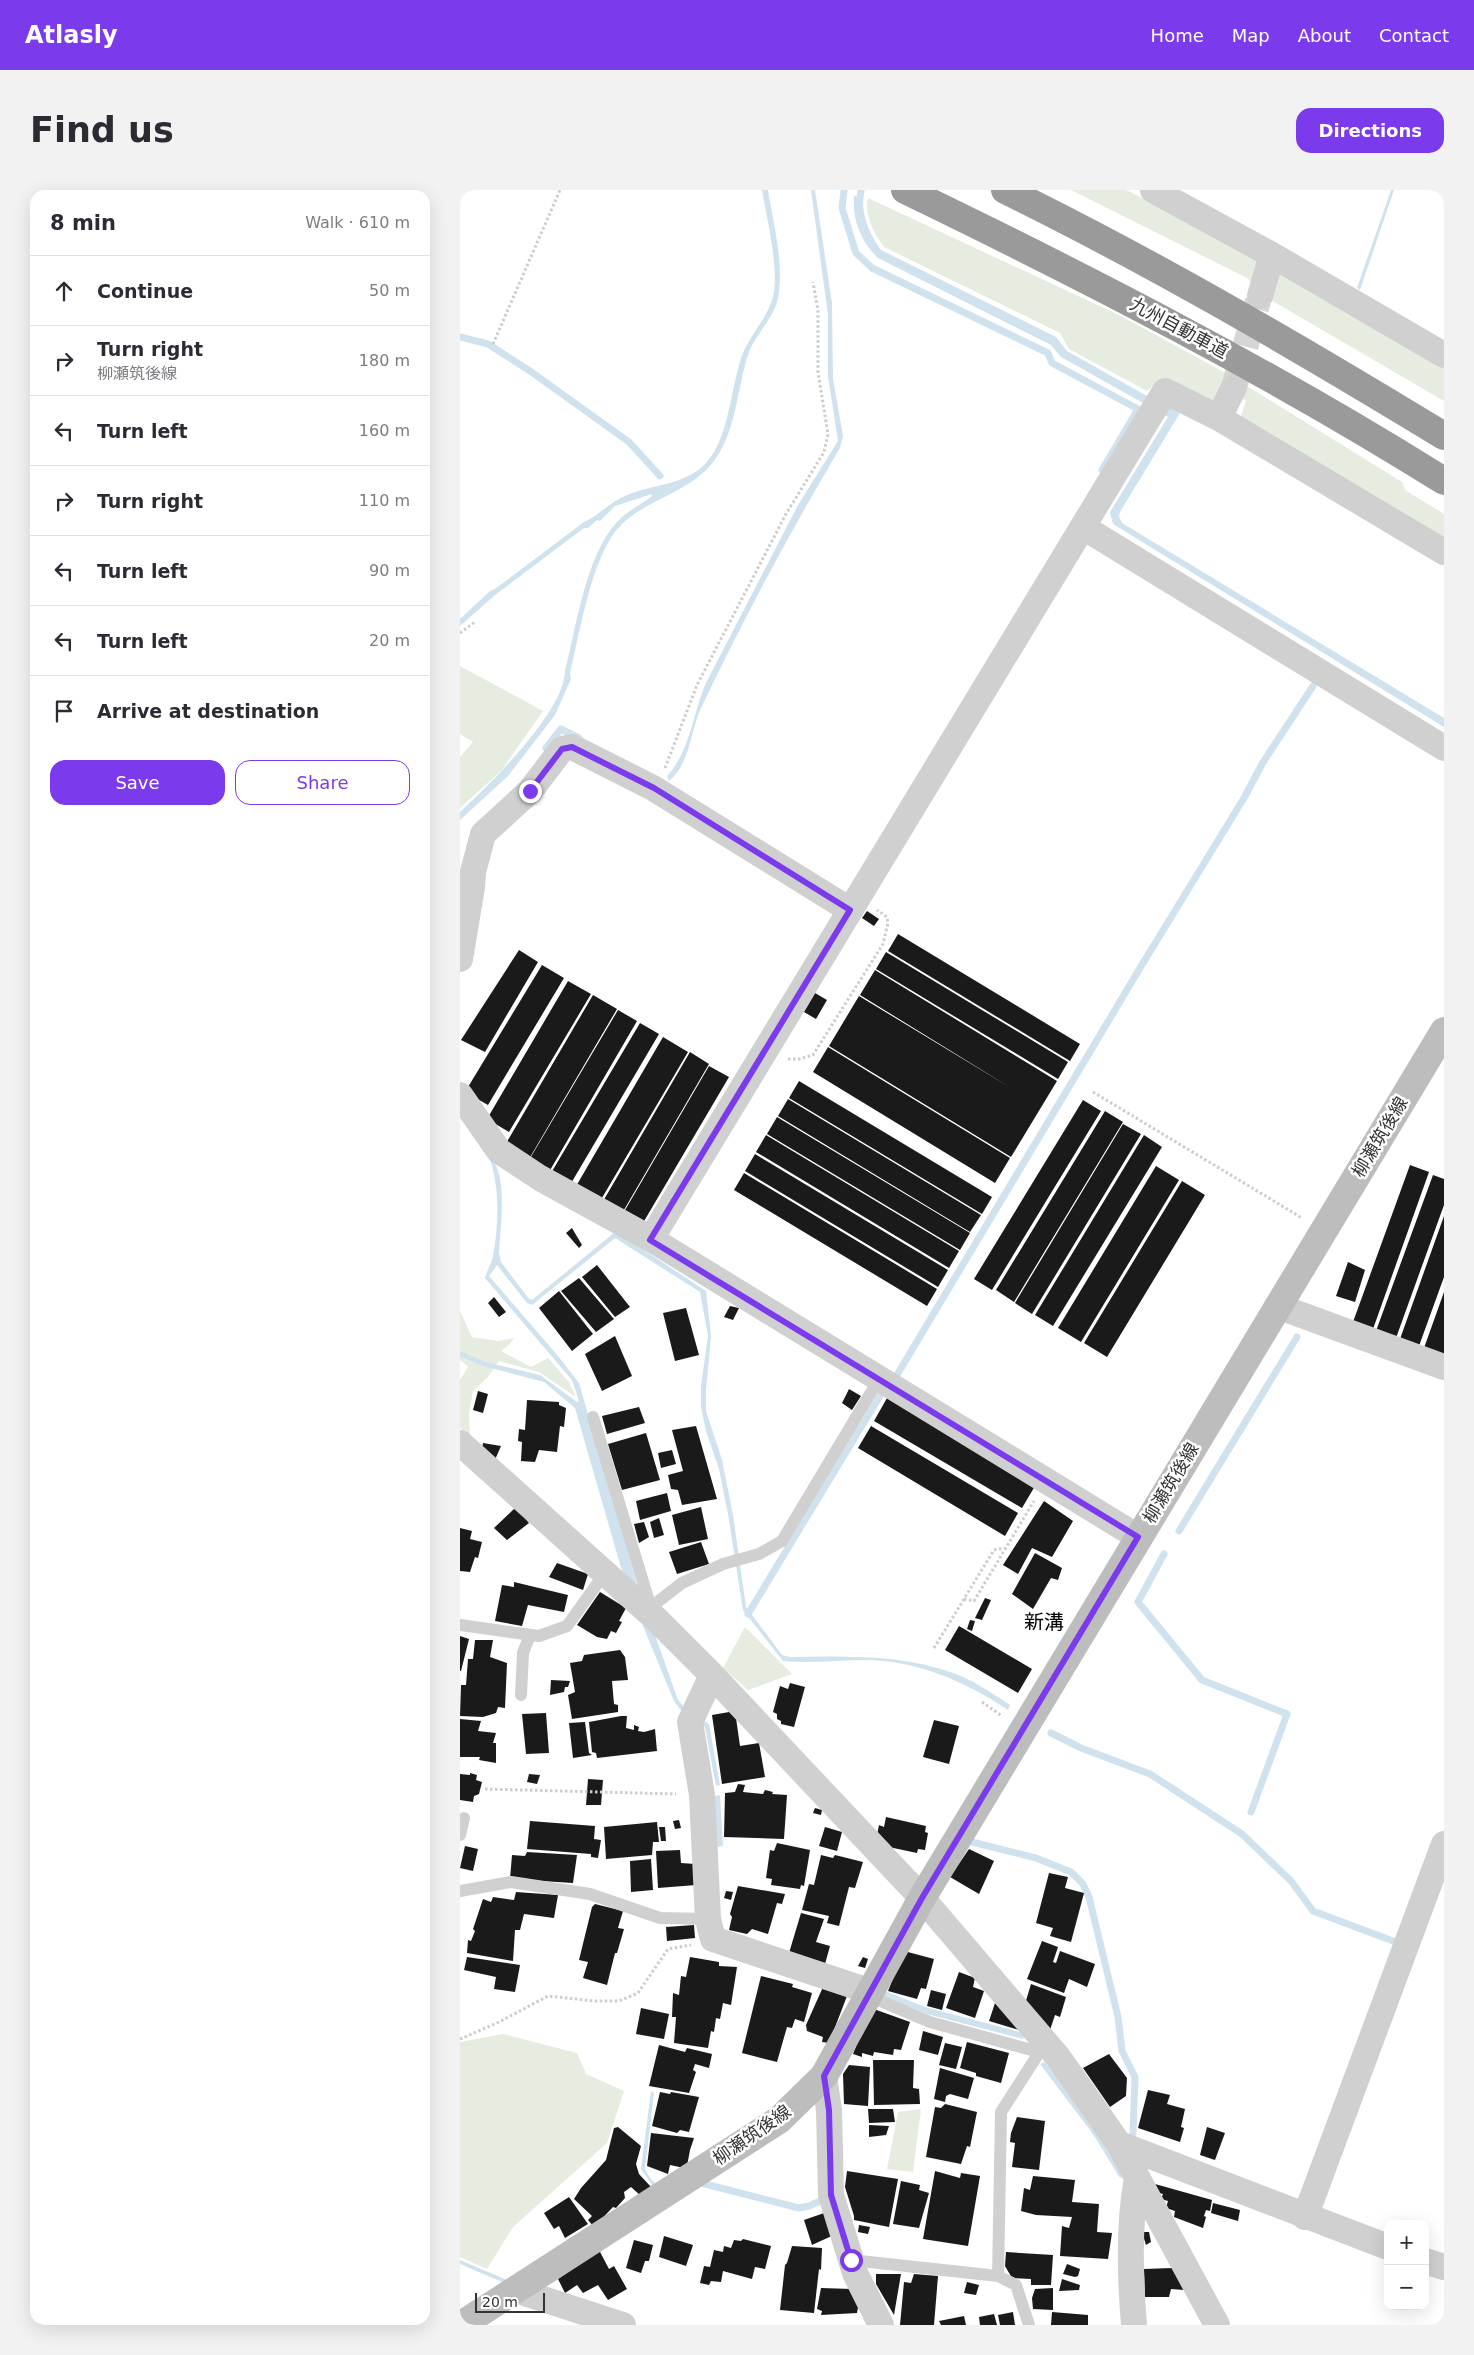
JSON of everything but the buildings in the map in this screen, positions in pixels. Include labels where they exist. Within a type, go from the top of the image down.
[{"type":"highway","name":"九州自動車道","points":[[904,190],[1035,253],[1170,322],[1296,392],[1444,481]]},
{"type":"highway","points":[[1006,190],[1054,214],[1263,328],[1444,436]]},
{"type":"main road","name":"柳瀬筑後線","points":[[460,2325],[779,2120],[824,2076],[922,1898],[1444,1031]]},
{"type":"street","points":[[1153,190],[1272,255],[1444,355]]},
{"type":"street","points":[[1260,296],[1272,255]]},
{"type":"street","points":[[1219,418],[1234,387]]},
{"type":"street","points":[[650,1240],[1165,391],[1219,418],[1444,552]]},
{"type":"street","points":[[1083,527],[1444,748]]},
{"type":"street","points":[[460,959],[473,872],[483,834],[530,791],[562,749],[572,747],[654,788],[854,904]]},
{"type":"street","points":[[460,1095],[499,1151],[540,1178],[650,1240],[1138,1537]]},
{"type":"street","points":[[1277,1306],[1444,1367]]},
{"type":"street","points":[[460,1443],[604,1573],[653,1612],[922,1898],[1119,2144],[1217,2325]]},
{"type":"street","points":[[712,1675],[690,1722],[702,1795],[711,1929],[868,1993]]},
{"type":"street","points":[[1305,2217],[1444,1844]]},
{"type":"street","points":[[824,2076],[829,2110],[831,2195],[855,2274],[881,2325]]},
{"type":"street","points":[[1119,2144],[1305,2217],[1384,2246]]},
{"type":"street","points":[[1134,2325],[1131,2295],[1132,2204],[1137,2178]]},
{"type":"street","points":[[1429,2261],[1444,2267]]},
{"type":"street","points":[[514,2290],[622,2325]]},
{"type":"lane","points":[[592,1417],[653,1612],[682,1583],[723,1564],[760,1554],[782,1542],[879,1379]]},
{"type":"lane","points":[[460,1625],[539,1636],[567,1626],[604,1573]]},
{"type":"lane","points":[[521,1695],[522,1653],[530,1635]]},
{"type":"lane","points":[[460,1834],[464,1818]]},
{"type":"lane","points":[[460,1891],[511,1882],[590,1894],[660,1918],[711,1929]]},
{"type":"lane","points":[[868,1993],[930,2022],[1042,2047],[1001,2112],[998,2276]]},
{"type":"lane","points":[[851,2260],[998,2276],[1016,2285],[1029,2325]]},
{"type":"path","points":[[493,344],[560,190]]},
{"type":"path","points":[[654,788],[665,769],[697,685],[786,514],[824,452],[828,434],[818,372],[818,311],[813,282]]},
{"type":"path","points":[[460,633],[475,622]]},
{"type":"path","points":[[765,1051],[788,1059],[799,1059],[813,1055],[883,944],[888,924],[887,916],[854,904]]},
{"type":"path","points":[[1093,1092],[1307,1220]]},
{"type":"path","points":[[964,1599],[974,1601],[1046,1481]]},
{"type":"path","points":[[934,1648],[994,1550],[1005,1548]]},
{"type":"path","points":[[982,1702],[1004,1718]]},
{"type":"path","points":[[485,1789],[702,1795]]},
{"type":"path","points":[[460,2039],[499,2022],[548,1996],[595,2001],[619,2000],[638,1993],[668,1949],[679,1945],[700,1944],[711,1929]]},
{"type":"shaded area","points":[[1071,190],[1126,190],[1268,259],[1258,289],[1247,278]]},
{"type":"shaded area","points":[[868,198],[1121,316],[1233,377],[1219,410],[1157,382],[1147,391],[1069,349],[1060,333],[884,247],[873,230],[867,211]]},
{"type":"shaded area","points":[[1275,262],[1444,364],[1444,401],[1264,296]]},
{"type":"shaded area","points":[[1242,383],[1402,482],[1405,490],[1444,514],[1444,541],[1240,419],[1246,401],[1237,395]]},
{"type":"shaded area","points":[[460,666],[543,711],[501,771],[460,808],[460,757],[473,742],[460,734]]},
{"type":"shaded area","points":[[460,1311],[472,1337],[498,1341],[514,1338],[501,1351],[531,1367],[548,1358],[569,1382],[576,1397],[539,1372],[499,1361],[487,1378],[473,1391],[469,1414],[470,1437],[460,1428],[460,1380],[468,1367],[460,1360]]},
{"type":"shaded area","points":[[745,1627],[792,1674],[748,1690],[723,1668]]},
{"type":"shaded area","points":[[503,2034],[577,2053],[586,2074],[624,2091],[607,2143],[513,2227],[487,2269],[460,2257],[460,2042]]},
{"type":"shaded area","points":[[921,2109],[913,2172],[887,2169],[898,2112]]},
{"type":"water","points":[[762,190],[768,190],[777,241],[780,266],[779,292],[775,309],[749,352],[730,429],[724,443],[717,457],[696,479],[633,515],[612,536],[591,584],[570,673],[571,679],[555,715],[508,776],[460,820],[460,812],[506,766],[539,726],[552,706],[561,688],[578,614],[597,553],[606,536],[617,522],[651,497],[652,494],[615,506],[600,521],[597,520],[588,528],[584,528],[495,595],[460,626],[460,619],[490,591],[612,503],[631,493],[673,482],[693,474],[711,457],[724,429],[743,353],[765,316],[774,292],[775,268]]},
{"type":"water","points":[[811,190],[815,190],[832,303],[833,379],[843,436],[840,448],[785,543],[734,640],[698,715],[682,765],[669,781],[667,776],[681,756],[706,683],[798,505],[838,441],[828,376],[828,315]]},
{"type":"water","points":[[1391,190],[1394,190],[1360,290],[1357,288]]},
{"type":"water","points":[[854,196],[863,198],[868,226],[881,250],[1056,337],[1067,351],[1147,396],[1143,403],[1061,357],[1051,345],[878,258],[862,238],[856,222]]},
{"type":"water","points":[[1169,407],[1180,413],[1120,512],[1119,516],[1122,523],[1444,718],[1444,727],[1113,524],[1110,512],[1168,417],[1163,414]]},
{"type":"water","points":[[489,1156],[495,1164],[501,1188],[502,1216],[499,1253],[501,1262],[529,1299],[532,1300],[614,1233],[618,1233],[706,1291],[711,1336],[706,1411],[722,1460],[733,1515],[746,1607],[782,1655],[790,1657],[831,1656],[893,1659],[913,1662],[953,1673],[982,1687],[1010,1705],[1008,1710],[959,1682],[905,1664],[868,1660],[783,1661],[743,1610],[719,1469],[706,1431],[701,1407],[701,1386],[708,1336],[700,1292],[615,1238],[532,1305],[527,1303],[497,1265],[489,1276],[579,1383],[637,1584],[678,1700],[688,1711],[709,1724],[720,1785],[716,1786],[705,1727],[680,1709],[674,1701],[626,1585],[575,1408],[544,1382],[480,1365],[460,1356],[460,1351],[485,1362],[540,1375],[577,1402],[579,1401],[572,1380],[485,1278],[493,1256],[497,1218],[497,1193]]},
{"type":"water","points":[[720,1795],[723,1846],[716,1847],[713,1796]]},
{"type":"water","points":[[880,1989],[925,2007],[1020,2032],[1024,2035],[1023,2039],[927,2014],[878,1995]]},
{"type":"water","points":[[1045,2062],[1064,2084],[1125,2176],[1120,2178],[1093,2134],[1040,2064]]},
{"type":"water","points":[[651,2091],[654,2093],[645,2169],[656,2184],[653,2186],[641,2169]]},
{"type":"water","points":[[460,2260],[507,2280],[507,2284],[460,2264]]},
{"type":"waterway","points":[[844,190],[842,208],[856,253],[872,268],[1048,353],[1052,363],[1138,409],[1102,470]]},
{"type":"waterway","points":[[859,207],[861,190]]},
{"type":"waterway","points":[[460,337],[488,344],[530,371],[629,442],[660,476]]},
{"type":"waterway","points":[[897,1375],[1140,968],[1244,798],[1262,764],[1313,686]]},
{"type":"waterway","points":[[546,748],[561,729],[579,738]]},
{"type":"waterway","points":[[1179,1531],[1297,1337]]},
{"type":"waterway","points":[[748,1614],[880,1396]]},
{"type":"waterway","points":[[1164,1554],[1138,1602],[1202,1680],[1287,1714],[1251,1812]]},
{"type":"waterway","points":[[1051,1733],[1081,1748],[1150,1774],[1242,1834],[1291,1881],[1313,1911],[1401,1944]]},
{"type":"waterway","points":[[968,1841],[1036,1858],[1071,1872],[1083,1884],[1089,1897],[1118,2017],[1122,2051],[1135,2077],[1133,2134]]},
{"type":"waterway","points":[[697,2184],[701,2183],[799,2208],[827,2198]]},
{"type":"tunnel","points":[[1235,384],[1258,301]]},
{"type":"district","name":"新溝","points":[[1044,1622]]},
{"type":"route","points":[[530,791],[562,749],[572,747],[654,788],[850,910],[650,1240],[1138,1537],[922,1898],[866,1996],[824,2076],[829,2110],[831,2195],[851,2260]]}]
